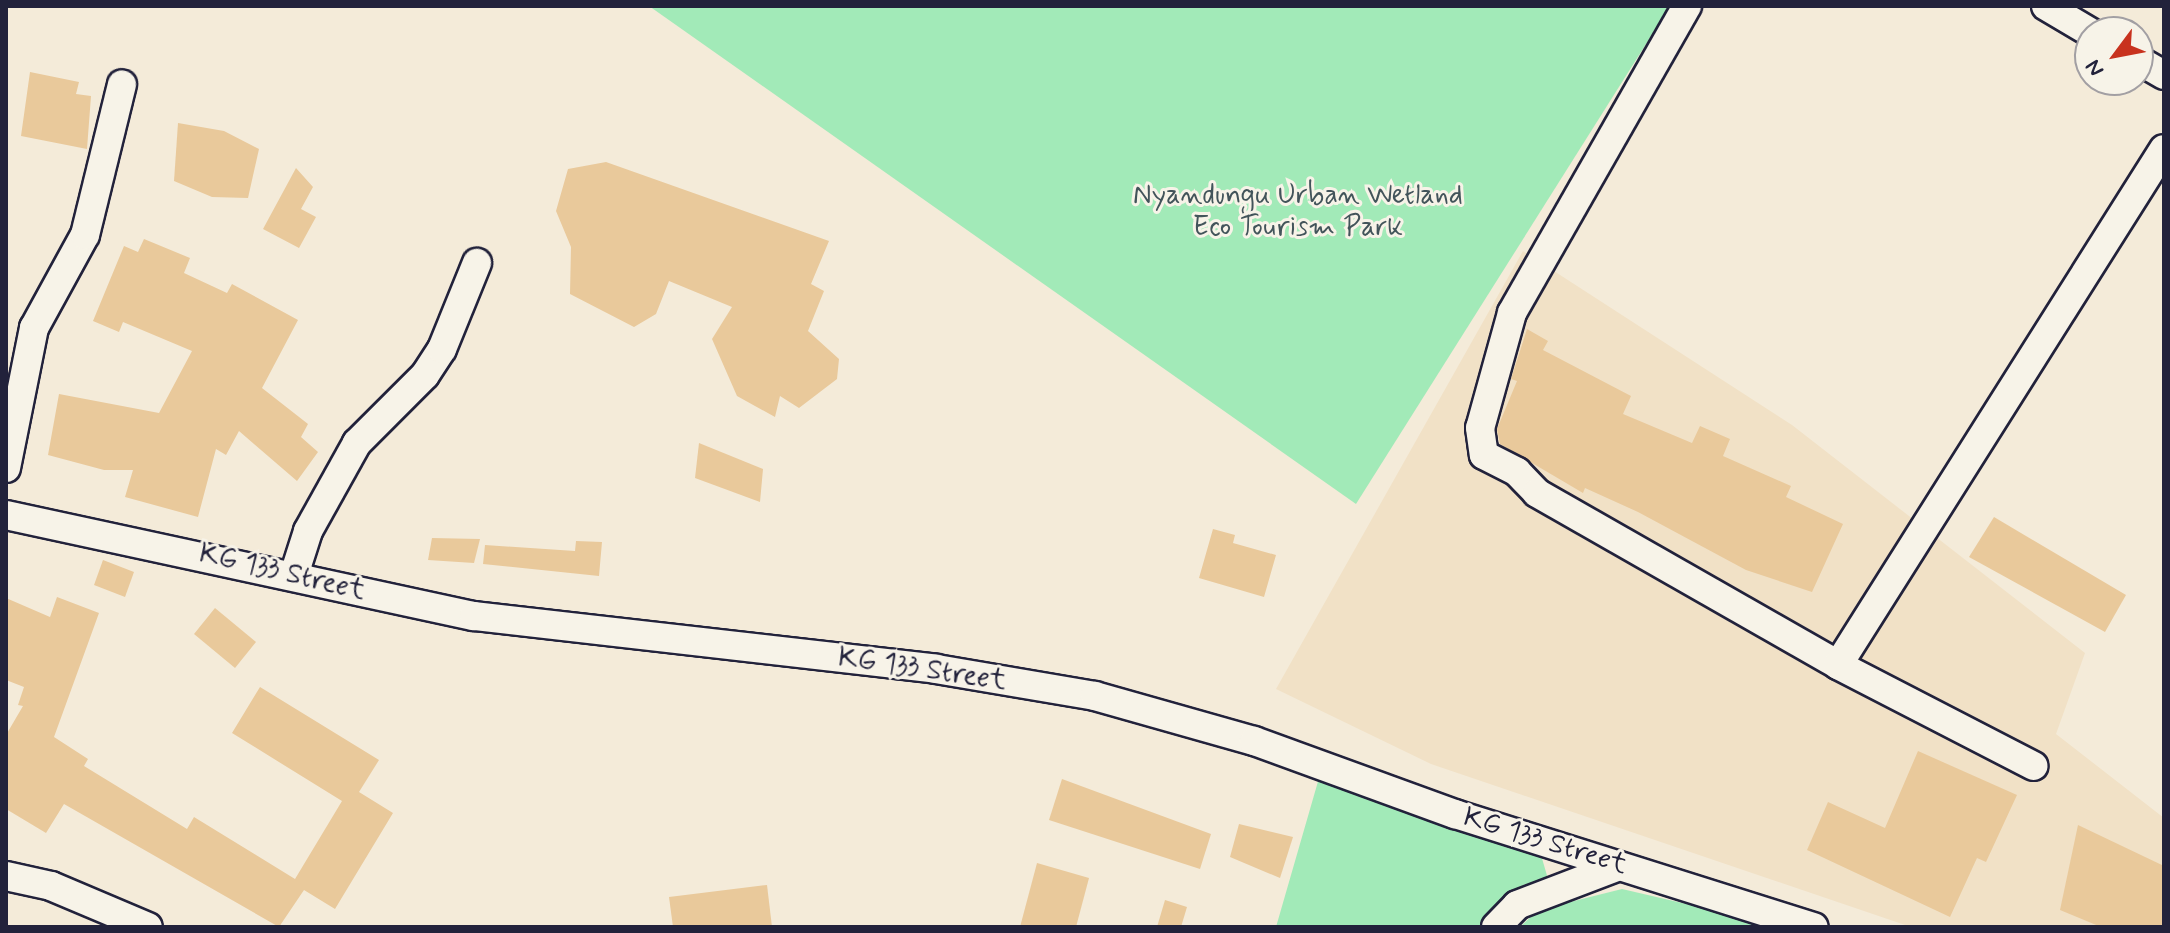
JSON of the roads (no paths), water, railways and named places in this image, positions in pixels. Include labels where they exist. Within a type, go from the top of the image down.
[{"type":"street","points":[[1687,6],[1512,313],[1480,428],[1484,455],[1517,472],[1537,493],[1838,665],[2034,766]]},
{"type":"street","points":[[2046,6],[2074,23]]},
{"type":"street","points":[[6,468],[34,328],[85,235],[122,84]]},
{"type":"street","points":[[1838,665],[2164,149]]},
{"type":"street","points":[[294,575],[308,531],[357,443],[425,375],[442,349],[477,263]]},
{"type":"street","name":"KG 133 Street","points":[[6,515],[474,616],[936,669],[1095,696],[1254,741],[1455,814],[1814,927]]},
{"type":"street","points":[[1496,927],[1517,905],[1619,866]]},
{"type":"street","points":[[6,876],[51,886],[148,927]]},
{"type":"park label","name":"Nyandungu Urban Wetland Eco Tourism Park","points":[[1298,212]]}]
